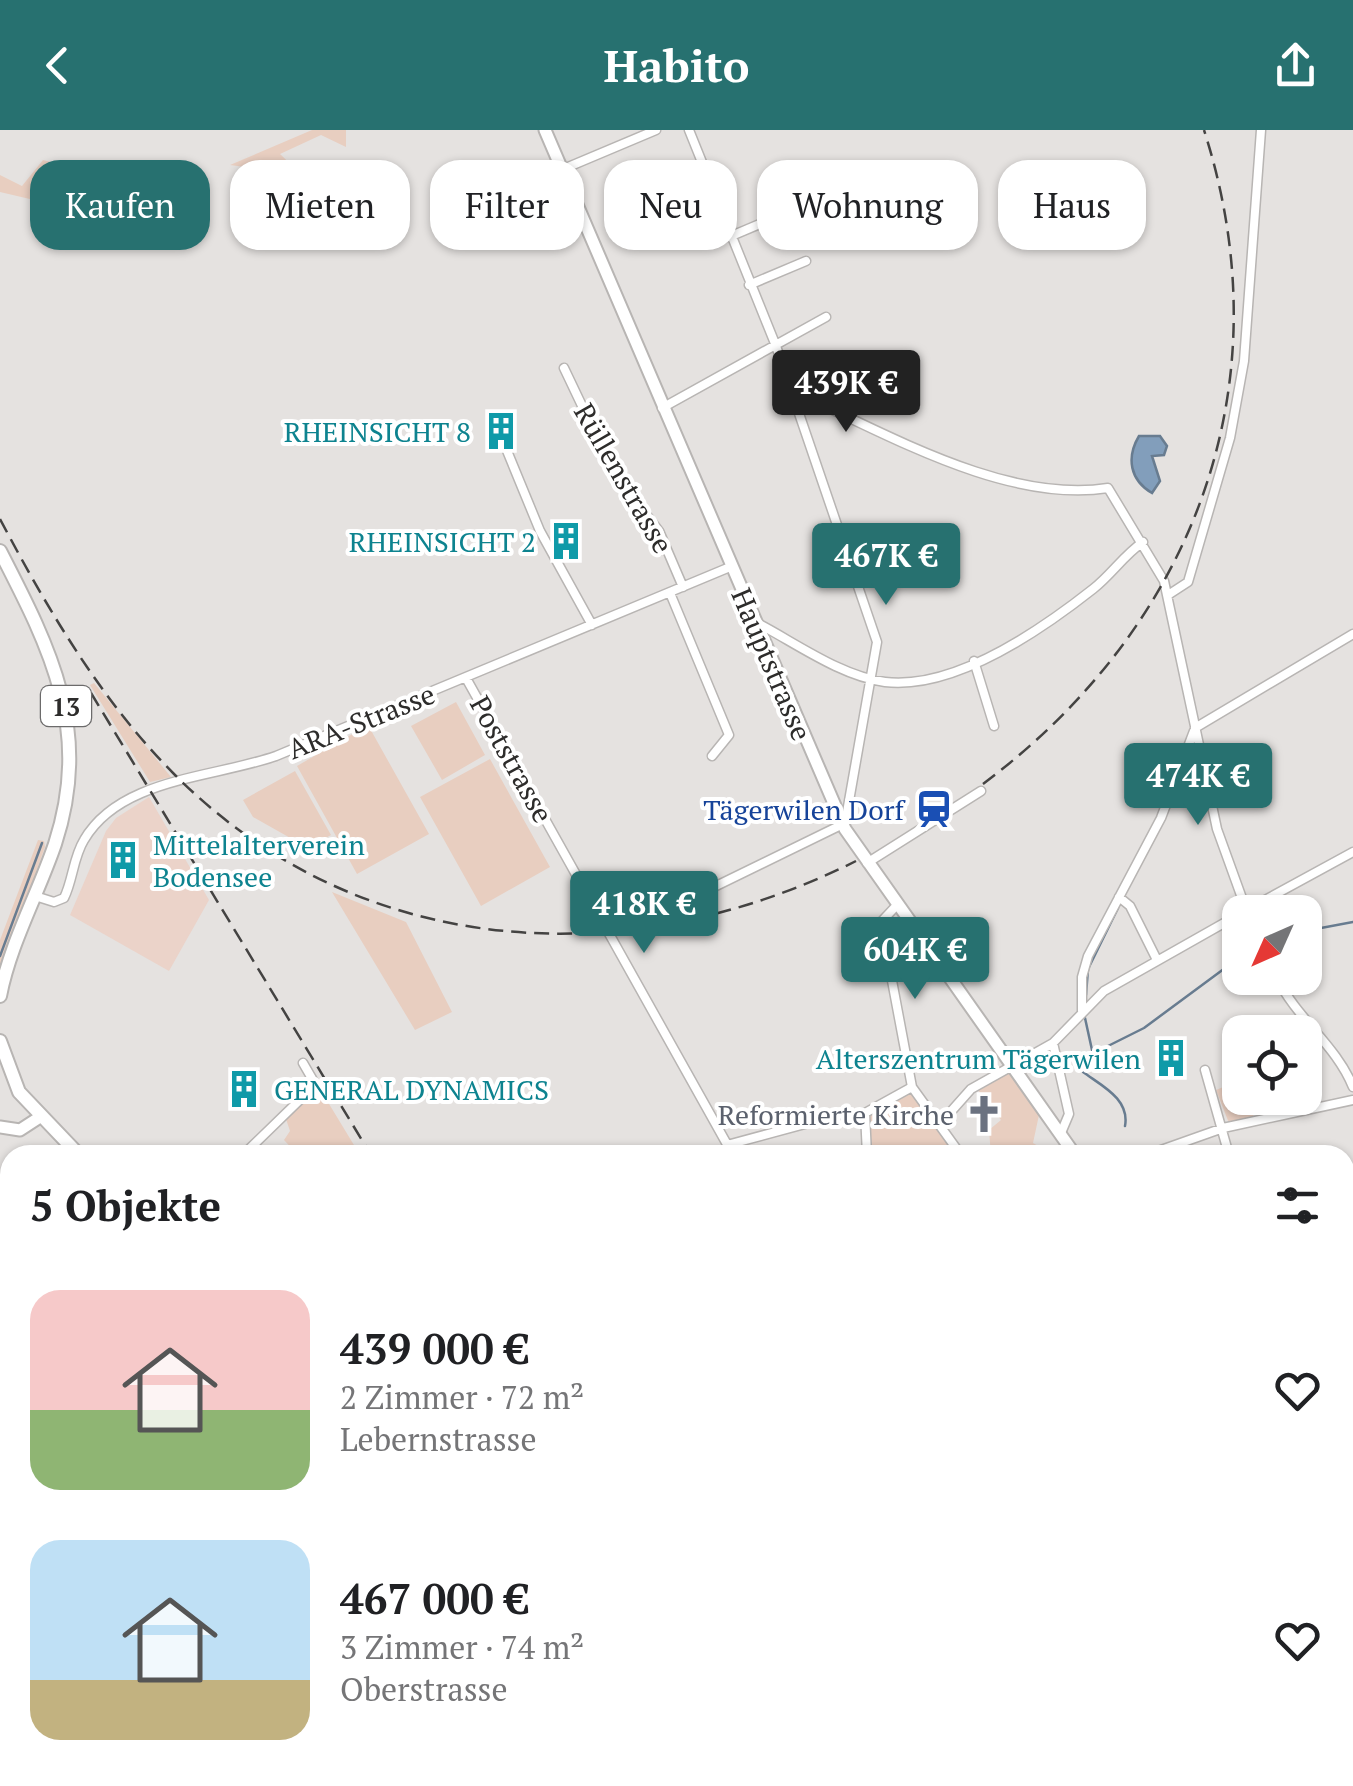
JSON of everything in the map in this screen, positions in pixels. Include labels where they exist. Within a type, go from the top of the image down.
[{"type":"main road","name":"13","points":[[0,550],[48,645],[68,726],[65,804],[0,996]]},
{"type":"main road","points":[[0,1041],[12,1080],[40,1117],[69,1145]]},
{"type":"street","name":"Hauptstrasse","points":[[545,130],[557,160]]},
{"type":"street","points":[[584,160],[656,130]]},
{"type":"street","points":[[689,130],[700,160]]},
{"type":"street","points":[[1168,595],[1188,582],[1230,438],[1244,361],[1261,130]]},
{"type":"street","name":"Hauptstrasse","points":[[584,224],[842,822],[896,906],[1067,1145]]},
{"type":"street","points":[[671,908],[842,822],[850,812],[874,679],[876,637],[776,346],[734,250]]},
{"type":"street","points":[[749,285],[806,260]]},
{"type":"street","points":[[662,408],[826,316]]},
{"type":"street","name":"Rüllenstrasse","points":[[564,368],[614,473],[659,531],[683,588]]},
{"type":"street","points":[[792,391],[998,478],[1048,488],[1108,488],[1143,542],[1168,595],[1218,829],[1239,895]]},
{"type":"street","points":[[503,441],[540,531],[592,625]]},
{"type":"street","points":[[754,621],[808,652],[874,679],[898,682],[936,676],[974,662],[1055,618],[1101,583],[1143,542]]},
{"type":"street","name":"ARA-Strasse","points":[[36,896],[54,902],[64,898],[78,852],[94,826],[136,793],[235,770],[730,567]]},
{"type":"street","points":[[670,593],[729,735],[712,756]]},
{"type":"street","points":[[1082,1011],[1082,977],[1088,956],[1161,818],[1195,728],[1353,634]]},
{"type":"street","points":[[974,662],[994,726]]},
{"type":"street","name":"Poststrasse","points":[[466,678],[727,1144]]},
{"type":"street","points":[[866,863],[981,791]]},
{"type":"street","points":[[1275,895],[1353,852]]},
{"type":"street","points":[[1119,897],[1130,906],[1156,958]]},
{"type":"street","points":[[896,906],[881,922],[912,1087],[954,1145]]},
{"type":"street","points":[[939,1125],[971,1090],[1052,1043],[1104,991],[1222,924]]},
{"type":"street","points":[[1286,995],[1338,1058],[1353,1088]]},
{"type":"street","points":[[1052,1043],[1069,1114],[1060,1133]]},
{"type":"street","points":[[253,1145],[311,1089],[314,1082],[303,1064]]},
{"type":"street","points":[[1205,1070],[1228,1145]]},
{"type":"street","points":[[727,1144],[842,1114],[865,1113],[912,1087]]},
{"type":"street","points":[[1176,1145],[1224,1128],[1353,1100]]},
{"type":"street","points":[[865,1113],[867,1145]]},
{"type":"street","points":[[0,1127],[20,1130],[40,1117]]},
{"type":"shaded area","points":[[312,130],[346,130],[346,147],[321,135],[280,154],[286,160],[242,160]]},
{"type":"shaded area","points":[[0,175],[22,186],[30,176],[30,199],[0,192]]},
{"type":"shaded area","points":[[94,683],[171,777],[150,782],[90,685]]},
{"type":"shaded area","points":[[456,702],[485,755],[442,780],[411,726]]},
{"type":"shaded area","points":[[368,725],[429,834],[357,874],[297,766]]},
{"type":"shaded area","points":[[490,759],[550,867],[481,906],[420,797]]},
{"type":"shaded area","points":[[295,771],[331,835],[308,848],[253,817],[243,800]]},
{"type":"shaded area","points":[[149,797],[209,900],[169,971],[70,915],[106,831],[116,818]]},
{"type":"shaded area","points":[[38,840],[44,841],[45,847],[0,972],[0,940]]},
{"type":"shaded area","points":[[332,892],[406,922],[452,1012],[415,1030]]},
{"type":"shaded area","points":[[1009,1073],[1039,1115],[1033,1143],[1036,1145],[990,1145],[989,1130],[1001,1120],[978,1090]]},
{"type":"shaded area","points":[[912,1087],[950,1145],[867,1145],[865,1113]]},
{"type":"shaded area","points":[[320,1089],[354,1145],[289,1145],[284,1140],[290,1131],[285,1116]]},
{"type":"shaded area","points":[[1226,1115],[1254,1118],[1229,1123]]},
{"type":"water","points":[[1139,436],[1160,436],[1167,446],[1164,455],[1152,456],[1160,481],[1152,493],[1139,482],[1132,468],[1132,452]]},
{"type":"waterway","points":[[0,956],[42,843]]},
{"type":"waterway","points":[[1086,995],[1088,969],[1118,908]]},
{"type":"waterway","points":[[1322,928],[1353,922]]},
{"type":"waterway","points":[[1125,1126],[1119,1101],[1083,1072],[1086,1057],[1144,1028],[1222,970]]},
{"type":"waterway","points":[[1085,1018],[1092,1050]]},
{"type":"tunnel","points":[[495,422],[503,441]]},
{"type":"railway","points":[[983,784],[1056,721],[1118,651],[1167,575],[1203,493],[1226,407],[1234,318],[1227,225],[1204,130]]},
{"type":"railway","points":[[0,519],[78,654],[148,747],[248,837],[328,883],[412,914],[500,930],[589,933],[680,922],[769,898],[856,861]]},
{"type":"railway","points":[[91,693],[365,1145]]},
{"type":"place","name":"RHEINSICHT 8","points":[[501,431]]},
{"type":"place","name":"RHEINSICHT 2","points":[[566,541]]},
{"type":"place","name":"Tägerwilen Dorf","points":[[934,809]]},
{"type":"place","name":"Mittelalterverein Bodensee","points":[[123,860]]},
{"type":"place","name":"Alterszentrum Tägerwilen","points":[[1171,1058]]},
{"type":"place","name":"GENERAL DYNAMICS","points":[[244,1089]]},
{"type":"place","name":"Reformierte Kirche","points":[[984,1114]]}]
